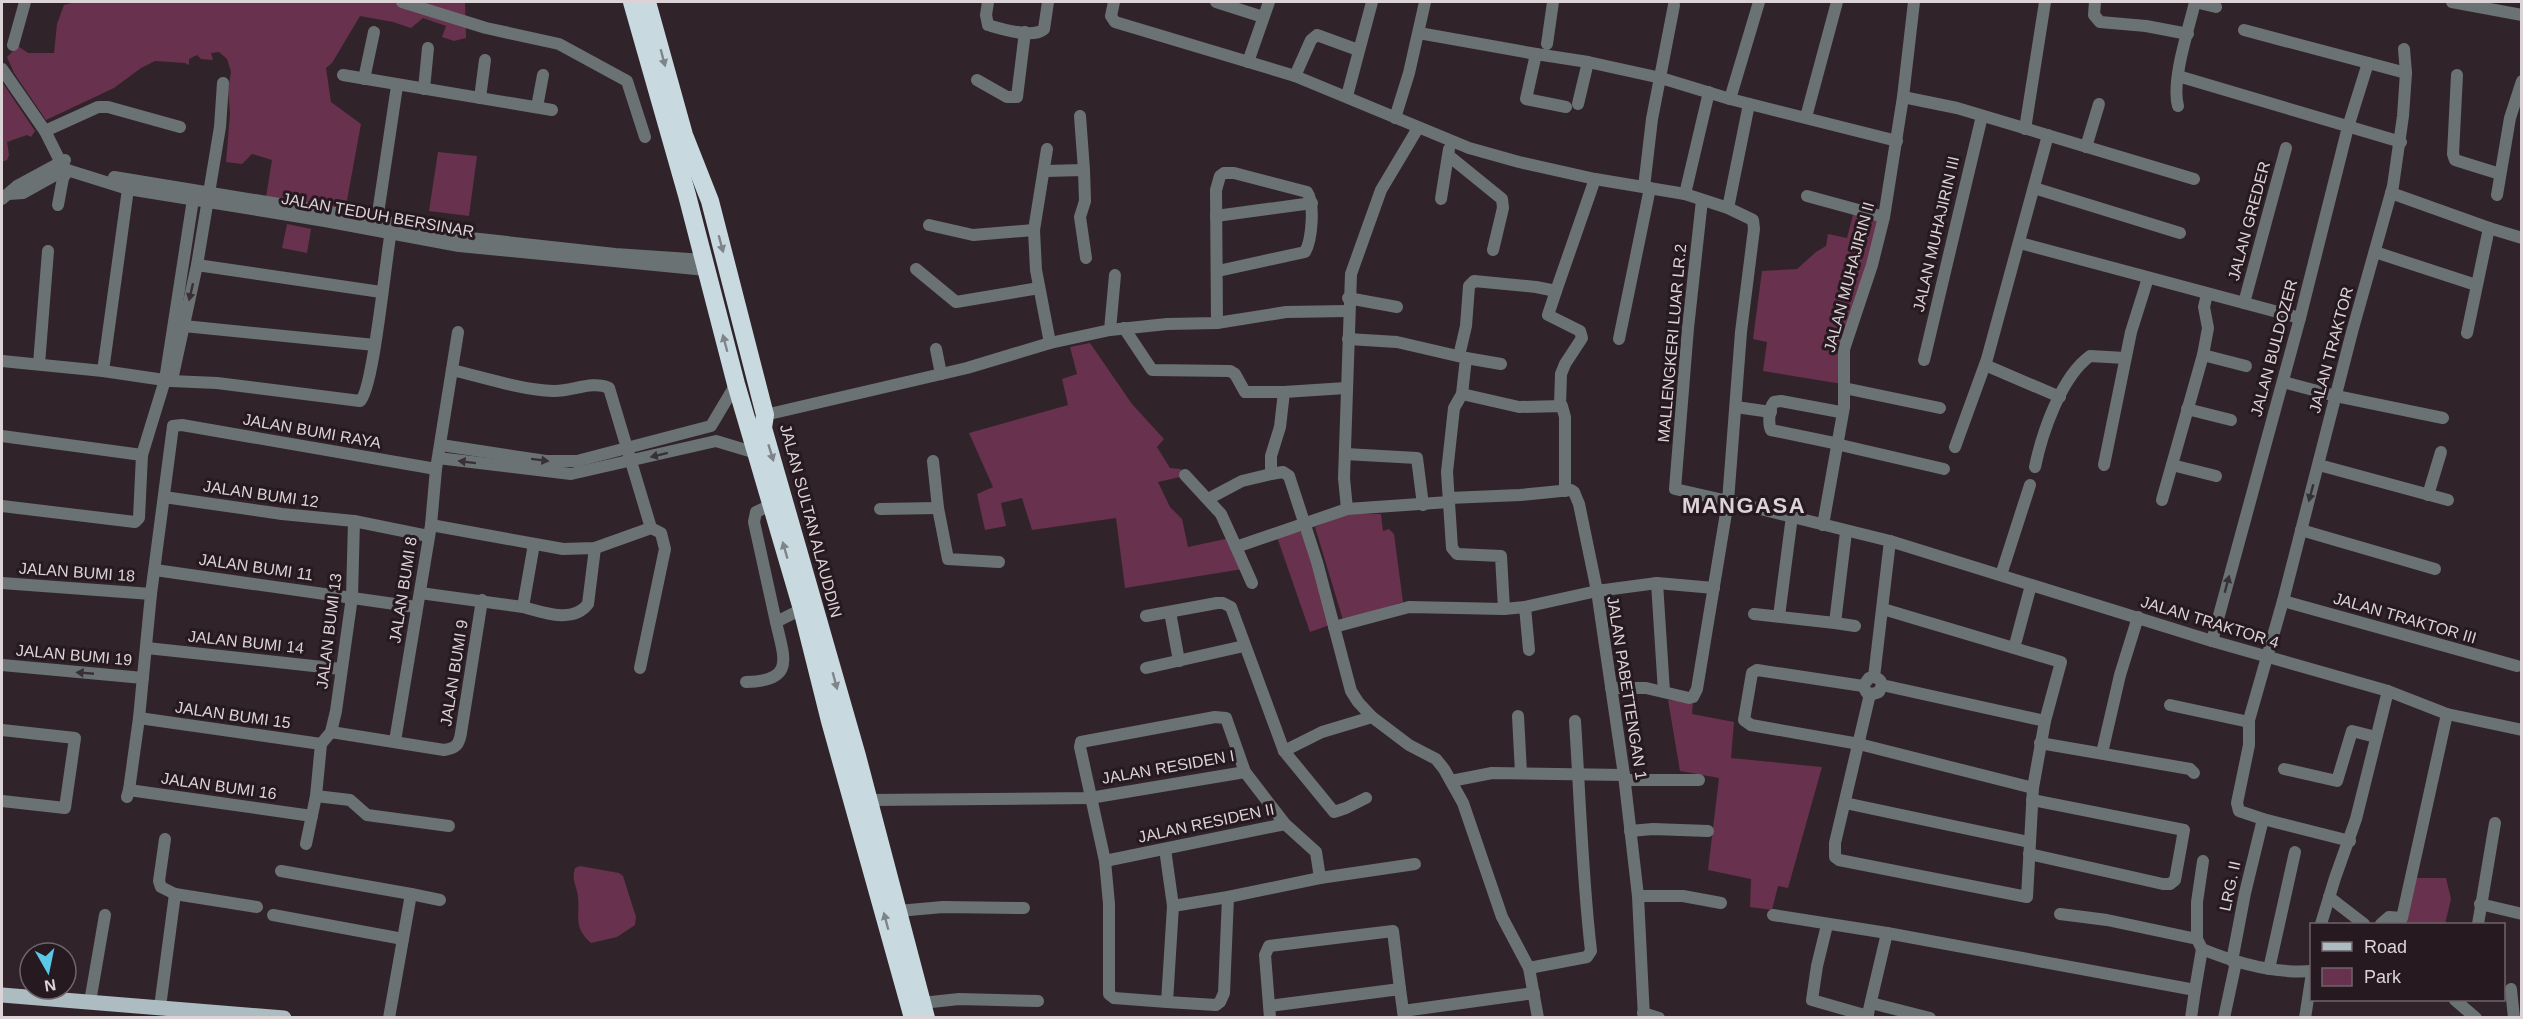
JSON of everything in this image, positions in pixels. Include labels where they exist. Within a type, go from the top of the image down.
[{"type":"highway","name":"JALAN SULTAN ALAUDDIN","points":[[632,2],[677,136],[710,201],[765,415],[764,428],[791,520],[837,719],[875,800],[920,1012]]},
{"type":"highway","name":"JALAN SULTAN ALAUDDIN","points":[[648,2],[705,265],[736,384],[837,719],[920,1012]]},
{"type":"main road","points":[[2,995],[284,1017]]},
{"type":"street","points":[[13,45],[25,2]]},
{"type":"street","points":[[402,2],[486,28],[559,44],[627,81],[645,137]]},
{"type":"street","points":[[988,2],[986,15],[988,25],[1025,33],[1042,31],[1048,2]]},
{"type":"street","points":[[1114,2],[1111,16],[1115,22],[1295,76],[1469,148],[1594,179],[1685,194],[1743,214],[1754,223],[1741,332],[1728,501],[1697,689],[1693,697],[1634,687],[1611,688]]},
{"type":"street","points":[[1216,2],[1263,17]]},
{"type":"street","points":[[1248,62],[1269,2]]},
{"type":"street","points":[[1347,96],[1372,2]]},
{"type":"street","points":[[1395,118],[1419,33],[1425,2]]},
{"type":"street","points":[[1547,44],[1553,2]]},
{"type":"street","points":[[1730,99],[1759,2]]},
{"type":"street","points":[[1806,117],[1837,2]]},
{"type":"street","name":"JALAN MUHAJIRIN II","points":[[1823,525],[1835,443],[1844,407],[1846,342],[1872,265],[1884,217],[1904,97],[1914,2]]},
{"type":"street","points":[[2025,129],[2045,2]]},
{"type":"street","points":[[2095,2],[2094,15],[2100,22],[2146,26],[2188,34]]},
{"type":"street","points":[[2178,106],[2175,98],[2178,76],[2195,2],[2216,7]]},
{"type":"street","points":[[2452,2],[2522,15]]},
{"type":"street","points":[[1619,339],[1647,188],[1652,119],[1674,5]]},
{"type":"street","points":[[2244,30],[2406,73]]},
{"type":"street","points":[[364,79],[374,32]]},
{"type":"street","points":[[977,80],[1007,97],[1017,97],[1025,33]]},
{"type":"street","points":[[1419,33],[1588,62],[1661,78],[1730,99],[1897,141]]},
{"type":"street","points":[[1295,76],[1311,40],[1317,35],[1358,50]]},
{"type":"street","points":[[424,89],[428,48]]},
{"type":"street","name":"JALAN TRAKTOR","points":[[2263,819],[2239,811],[2237,807],[2249,745],[2248,722],[2268,657],[2352,332],[2391,194],[2401,142],[2406,73],[2404,49]]},
{"type":"street","points":[[1536,54],[1526,99],[1572,106],[1588,62]]},
{"type":"street","points":[[480,98],[485,60]]},
{"type":"street","name":"JALAN BULDOZER","points":[[2212,641],[2300,318],[2348,127],[2368,63]]},
{"type":"street","points":[[2,69],[45,131],[64,164],[58,205]]},
{"type":"street","points":[[343,75],[397,86],[552,110]]},
{"type":"street","points":[[537,107],[543,75]]},
{"type":"street","points":[[2457,75],[2453,154],[2455,160],[2500,174]]},
{"type":"street","points":[[2178,76],[2401,142]]},
{"type":"street","points":[[2497,195],[2510,118],[2522,81]]},
{"type":"street","points":[[168,380],[200,197],[220,127],[223,83]]},
{"type":"street","points":[[377,220],[397,86]]},
{"type":"street","points":[[1685,194],[1709,92]]},
{"type":"street","points":[[1904,97],[1982,116],[2194,179]]},
{"type":"street","points":[[1728,208],[1749,104]]},
{"type":"street","points":[[2086,147],[2098,104]]},
{"type":"street","points":[[45,131],[98,107],[108,107],[180,127]]},
{"type":"street","points":[[1080,116],[1085,194],[1080,217],[1086,258]]},
{"type":"street","name":"JALAN MUHAJIRIN III","points":[[1924,360],[1982,116]]},
{"type":"street","points":[[1347,509],[1344,478],[1350,274],[1381,190],[1418,128]]},
{"type":"street","points":[[1955,447],[1985,365],[2048,135]]},
{"type":"street","points":[[1442,199],[1449,156],[1449,139]]},
{"type":"street","name":"JALAN GREDER","points":[[2244,303],[2286,148]]},
{"type":"street","points":[[1047,149],[1034,230],[1036,270],[1050,343]]},
{"type":"street","points":[[1449,156],[1502,199],[1503,208],[1493,250]]},
{"type":"street","points":[[5,197],[23,194],[64,164]]},
{"type":"street","name":"JALAN TEDUH BERSINAR","points":[[64,164],[200,197],[391,228],[459,246],[705,265]]},
{"type":"street","name":"JALAN TEDUH BERSINAR","points":[[64,164],[128,189],[377,220],[391,228]]},
{"type":"street","points":[[1045,171],[1084,170]]},
{"type":"street","points":[[1217,323],[1217,183],[1224,173],[1303,189],[1309,194],[1312,203],[1309,244],[1303,253],[1218,271]]},
{"type":"street","points":[[1565,491],[1565,417],[1560,405],[1561,374],[1582,338],[1580,331],[1548,315],[1594,179]]},
{"type":"street","points":[[2034,188],[2180,233]]},
{"type":"street","points":[[103,371],[128,189]]},
{"type":"street","points":[[2391,194],[2522,238]]},
{"type":"street","points":[[1807,196],[1884,217]]},
{"type":"street","points":[[2,506],[135,522],[139,518],[142,455],[184,326],[198,265],[200,197]]},
{"type":"street","name":"MALLENGKERI LUAR LR.2","points":[[1675,489],[1688,328],[1702,200]]},
{"type":"street","points":[[1216,216],[1312,203]]},
{"type":"street","points":[[929,225],[973,235],[1034,230]]},
{"type":"street","points":[[2,361],[168,380],[217,383],[360,401],[366,393],[375,345],[391,228]]},
{"type":"street","points":[[2466,333],[2490,228]]},
{"type":"street","points":[[2020,243],[2300,318]]},
{"type":"street","points":[[39,364],[48,251]]},
{"type":"street","points":[[2375,252],[2476,285]]},
{"type":"street","points":[[198,265],[381,292]]},
{"type":"street","points":[[916,269],[956,302],[1039,288]]},
{"type":"street","points":[[1110,330],[1115,275]]},
{"type":"street","points":[[2104,465],[2125,358],[2148,278]]},
{"type":"street","points":[[1504,609],[1501,557],[1454,552],[1447,472],[1454,408],[1462,394],[1462,357],[1469,286],[1474,281],[1556,291]]},
{"type":"street","points":[[2162,500],[2203,355],[2208,328],[2204,307],[2207,294]]},
{"type":"street","points":[[1348,298],[1396,307]]},
{"type":"street","points":[[765,415],[941,374],[1050,343],[1110,330],[1217,323],[1286,312],[1348,311]]},
{"type":"street","points":[[184,326],[375,345]]},
{"type":"street","points":[[1124,328],[1152,370],[1230,371],[1234,372],[1245,392],[1346,388]]},
{"type":"street","name":"JALAN BUMI 8","points":[[395,741],[420,593],[458,332]]},
{"type":"street","points":[[1348,339],[1397,342],[1501,364]]},
{"type":"street","points":[[936,349],[941,374]]},
{"type":"street","points":[[2203,355],[2246,366]]},
{"type":"street","points":[[2036,467],[2038,454],[2060,397],[2074,371],[2090,356],[2125,358]]},
{"type":"street","points":[[1985,365],[2060,397]]},
{"type":"street","points":[[452,370],[544,391],[604,386],[611,392],[651,528]]},
{"type":"street","points":[[2283,382],[2336,396],[2443,418]]},
{"type":"street","points":[[736,384],[711,426],[716,441],[756,453]]},
{"type":"street","points":[[1844,388],[1940,408]]},
{"type":"street","points":[[1271,474],[1271,456],[1280,427],[1284,392]]},
{"type":"street","points":[[1462,394],[1520,407],[1560,405]]},
{"type":"street","points":[[1840,412],[1777,401],[1771,405],[1769,426],[1774,432],[1835,443],[1944,469]]},
{"type":"street","points":[[1736,407],[1771,412]]},
{"type":"street","points":[[2187,409],[2231,420]]},
{"type":"street","name":"JALAN BUMI RAYA","points":[[164,497],[173,426],[182,425],[572,474],[711,426]]},
{"type":"street","points":[[2,436],[142,455]]},
{"type":"street","name":"JALAN BUMI RAYA","points":[[629,456],[716,441]]},
{"type":"street","points":[[2428,495],[2441,452]]},
{"type":"street","points":[[1345,454],[1418,458],[1424,505]]},
{"type":"street","points":[[933,461],[938,508],[948,559],[999,562]]},
{"type":"street","points":[[2172,465],[2216,476]]},
{"type":"street","points":[[2319,465],[2448,500]]},
{"type":"street","points":[[1208,499],[1242,481],[1284,472],[1288,474],[1352,691],[1358,702],[1372,717],[1409,745],[1436,759],[1451,781],[1462,803],[1502,917],[1529,968],[1538,1017]]},
{"type":"street","points":[[1185,475],[1225,520],[1252,583]]},
{"type":"street","points":[[2001,575],[2030,484]]},
{"type":"street","name":"JALAN TRAKTOR 4","points":[[1675,489],[1890,541],[2212,641],[2388,691],[2447,714],[2522,730]]},
{"type":"street","points":[[1236,547],[1347,509],[1424,505],[1449,500],[1565,491],[1574,492],[1578,504],[1596,591],[1657,583],[1714,588]]},
{"type":"street","points":[[140,718],[151,594],[164,497]]},
{"type":"street","name":"JALAN BUMI 12","points":[[164,497],[282,514],[354,521]]},
{"type":"street","points":[[746,682],[766,682],[781,669],[784,661],[753,522],[756,512],[771,505]]},
{"type":"street","points":[[880,509],[938,508]]},
{"type":"street","points":[[1779,616],[1792,516]]},
{"type":"street","points":[[354,521],[563,549],[595,548],[651,528],[662,533],[665,549],[640,668]]},
{"type":"street","name":"JALAN BUMI 13","points":[[331,732],[352,597],[354,521]]},
{"type":"street","points":[[2301,530],[2435,568]]},
{"type":"street","points":[[1835,623],[1846,532]]},
{"type":"street","points":[[1845,803],[2029,848],[2163,884],[2170,884],[2175,880],[2184,830],[2033,794],[1859,744],[1751,725],[1746,722],[1744,718],[1750,675],[1761,670],[1878,693],[1890,541]]},
{"type":"street","points":[[523,608],[534,544]]},
{"type":"street","points":[[420,593],[482,600],[571,615],[588,604],[595,548]]},
{"type":"street","name":"JALAN BUMI 11","points":[[155,570],[416,607]]},
{"type":"street","name":"JALAN BUMI 18","points":[[2,583],[151,594]]},
{"type":"street","points":[[1657,583],[1664,692]]},
{"type":"street","points":[[2016,641],[2031,585]]},
{"type":"street","name":"JALAN PABETTENGAN 1","points":[[1334,627],[1409,607],[1504,609],[1525,607],[1596,591],[1624,777],[1638,896],[1643,1015]]},
{"type":"street","name":"JALAN BUMI 9","points":[[395,741],[444,750],[454,748],[459,743],[482,600]]},
{"type":"street","name":"JALAN TRAKTOR III","points":[[2283,601],[2517,666]]},
{"type":"street","points":[[1146,616],[1217,603],[1227,604],[1236,616],[1244,646],[1284,751],[1334,812],[1366,798]]},
{"type":"street","points":[[1525,607],[1529,651]]},
{"type":"street","points":[[776,622],[802,609]]},
{"type":"street","points":[[1867,690],[1859,744],[1834,843],[1834,853],[1839,860],[2027,897],[2033,794],[2040,743],[2061,662],[1883,609]]},
{"type":"street","points":[[1170,612],[1179,661]]},
{"type":"street","points":[[1754,614],[1855,626]]},
{"type":"street","points":[[2102,753],[2120,675],[2138,617]]},
{"type":"street","points":[[1146,668],[1244,646]]},
{"type":"street","name":"JALAN BUMI 14","points":[[147,648],[341,669]]},
{"type":"street","name":"JALAN BUMI 19","points":[[2,665],[143,678]]},
{"type":"street","points":[[1878,681],[2045,721]]},
{"type":"street","points":[[2321,923],[2350,841],[2388,691]]},
{"type":"street","points":[[2170,705],[2248,722]]},
{"type":"street","points":[[2382,923],[2389,917],[2402,918],[2447,714]]},
{"type":"street","name":"JALAN RESIDEN I","points":[[875,800],[1090,798],[1245,772],[1228,721],[1222,716],[1081,742],[1090,798]]},
{"type":"street","points":[[1518,716],[1521,773]]},
{"type":"street","points":[[1284,751],[1322,732],[1372,717]]},
{"type":"street","name":"JALAN BUMI 15","points":[[140,718],[321,744]]},
{"type":"street","name":"JALAN BUMI 16","points":[[140,718],[128,793],[312,816]]},
{"type":"street","points":[[1529,968],[1587,957],[1591,951],[1582,859],[1575,721]]},
{"type":"street","points":[[2,730],[75,738],[65,808],[2,801]]},
{"type":"street","points":[[2284,769],[2337,781],[2352,731],[2376,737]]},
{"type":"street","points":[[306,844],[316,796],[321,744],[331,732],[395,741]]},
{"type":"street","points":[[2040,743],[2190,770],[2194,773]]},
{"type":"street","name":"JALAN RESIDEN II","points":[[1105,861],[1286,824],[1245,772]]},
{"type":"street","points":[[1451,781],[1478,774],[1521,773],[1579,773],[1700,780]]},
{"type":"street","points":[[316,796],[350,800],[367,815],[449,826]]},
{"type":"street","points":[[1090,798],[1105,861],[1109,904],[1109,994],[1114,998],[1216,1005],[1224,993],[1228,897]]},
{"type":"street","points":[[2263,819],[2350,841]]},
{"type":"street","name":"LRG. II","points":[[2224,1017],[2245,893],[2263,819]]},
{"type":"street","points":[[2478,923],[2495,823]]},
{"type":"street","points":[[1286,824],[1316,852],[1320,878]]},
{"type":"street","points":[[1630,831],[1653,829],[1708,831]]},
{"type":"street","points":[[165,839],[159,885],[175,894],[257,908]]},
{"type":"street","points":[[1165,849],[1173,906],[1167,1002]]},
{"type":"street","points":[[2269,969],[2295,852]]},
{"type":"street","points":[[2191,1017],[2199,944],[2197,902],[2203,861]]},
{"type":"street","points":[[1173,906],[1320,878],[1415,864]]},
{"type":"street","points":[[281,871],[440,900]]},
{"type":"street","points":[[160,1007],[175,894]]},
{"type":"street","points":[[389,1017],[411,894]]},
{"type":"street","points":[[1638,896],[1676,895],[1721,903]]},
{"type":"street","points":[[2329,897],[2363,923]]},
{"type":"street","points":[[2480,904],[2522,914]]},
{"type":"street","points":[[898,911],[943,907],[1024,908]]},
{"type":"street","points":[[2060,914],[2107,920],[2199,944],[2234,962],[2269,969],[2310,972]]},
{"type":"street","points":[[90,1002],[105,915]]},
{"type":"street","points":[[273,915],[403,939]]},
{"type":"street","points":[[1773,915],[1887,933],[2195,990]]},
{"type":"street","points":[[1827,925],[1812,1000],[1868,1012],[1930,1017]]},
{"type":"street","points":[[1400,989],[1269,1012],[1267,947],[1384,931],[1394,932],[1404,1014],[1534,993]]},
{"type":"street","points":[[1868,1012],[1887,933]]},
{"type":"street","points":[[2305,1017],[2310,985]]},
{"type":"street","points":[[2511,989],[2514,1017]]},
{"type":"street","points":[[920,1012],[959,999],[1038,1000]]},
{"type":"street","points":[[2458,1001],[2471,1009]]},
{"type":"street","points":[[1643,1015],[1659,1017]]},
{"type":"green space","points":[[76,2],[465,2],[466,38],[454,41],[442,37],[446,26],[423,18],[411,28],[360,16],[332,63],[326,68],[331,102],[361,124],[345,211],[266,197],[272,160],[252,154],[242,164],[226,162],[230,114],[228,90],[231,72],[227,59],[219,52],[211,53],[213,60],[201,59],[197,55],[189,59],[189,65],[155,61],[141,68],[114,88],[46,120],[14,73],[7,57],[18,46],[28,53],[54,53],[57,24],[64,5]]},
{"type":"green space","points":[[2,82],[35,131],[31,137],[27,135],[7,142],[9,155],[7,160],[2,162]]},
{"type":"green space","points":[[438,152],[477,156],[469,216],[429,211]]},
{"type":"green space","points":[[1855,207],[1882,215],[1842,384],[1763,371],[1767,342],[1753,339],[1762,271],[1797,269],[1826,246],[1828,234],[1847,238]]},
{"type":"green space","points":[[287,224],[311,229],[307,253],[282,248]]},
{"type":"green space","points":[[1090,343],[1132,404],[1164,439],[1157,447],[1170,468],[1181,469],[1180,477],[1158,482],[1170,507],[1182,519],[1188,547],[1230,538],[1243,569],[1125,588],[1116,518],[1032,530],[1022,498],[1001,503],[1006,526],[985,530],[977,494],[993,487],[969,433],[1068,405],[1062,379],[1077,374],[1070,347]]},
{"type":"green space","points":[[1346,514],[1381,514],[1383,531],[1389,529],[1394,534],[1403,602],[1343,620],[1315,527]]},
{"type":"green space","points":[[1308,530],[1338,622],[1310,632],[1277,537]]},
{"type":"green space","points":[[1668,700],[1693,702],[1692,714],[1734,722],[1731,758],[1822,767],[1788,888],[1778,886],[1772,910],[1750,907],[1751,879],[1708,870],[1719,778],[1680,771]]},
{"type":"green space","points":[[580,866],[619,873],[623,876],[636,917],[635,925],[617,937],[591,943],[585,937],[578,921],[578,897],[574,876],[575,868]]},
{"type":"green space","points":[[2414,878],[2446,878],[2451,899],[2445,923],[2404,923]]},
{"type":"district","name":"MANGASA","points":[[1744,505]]}]
